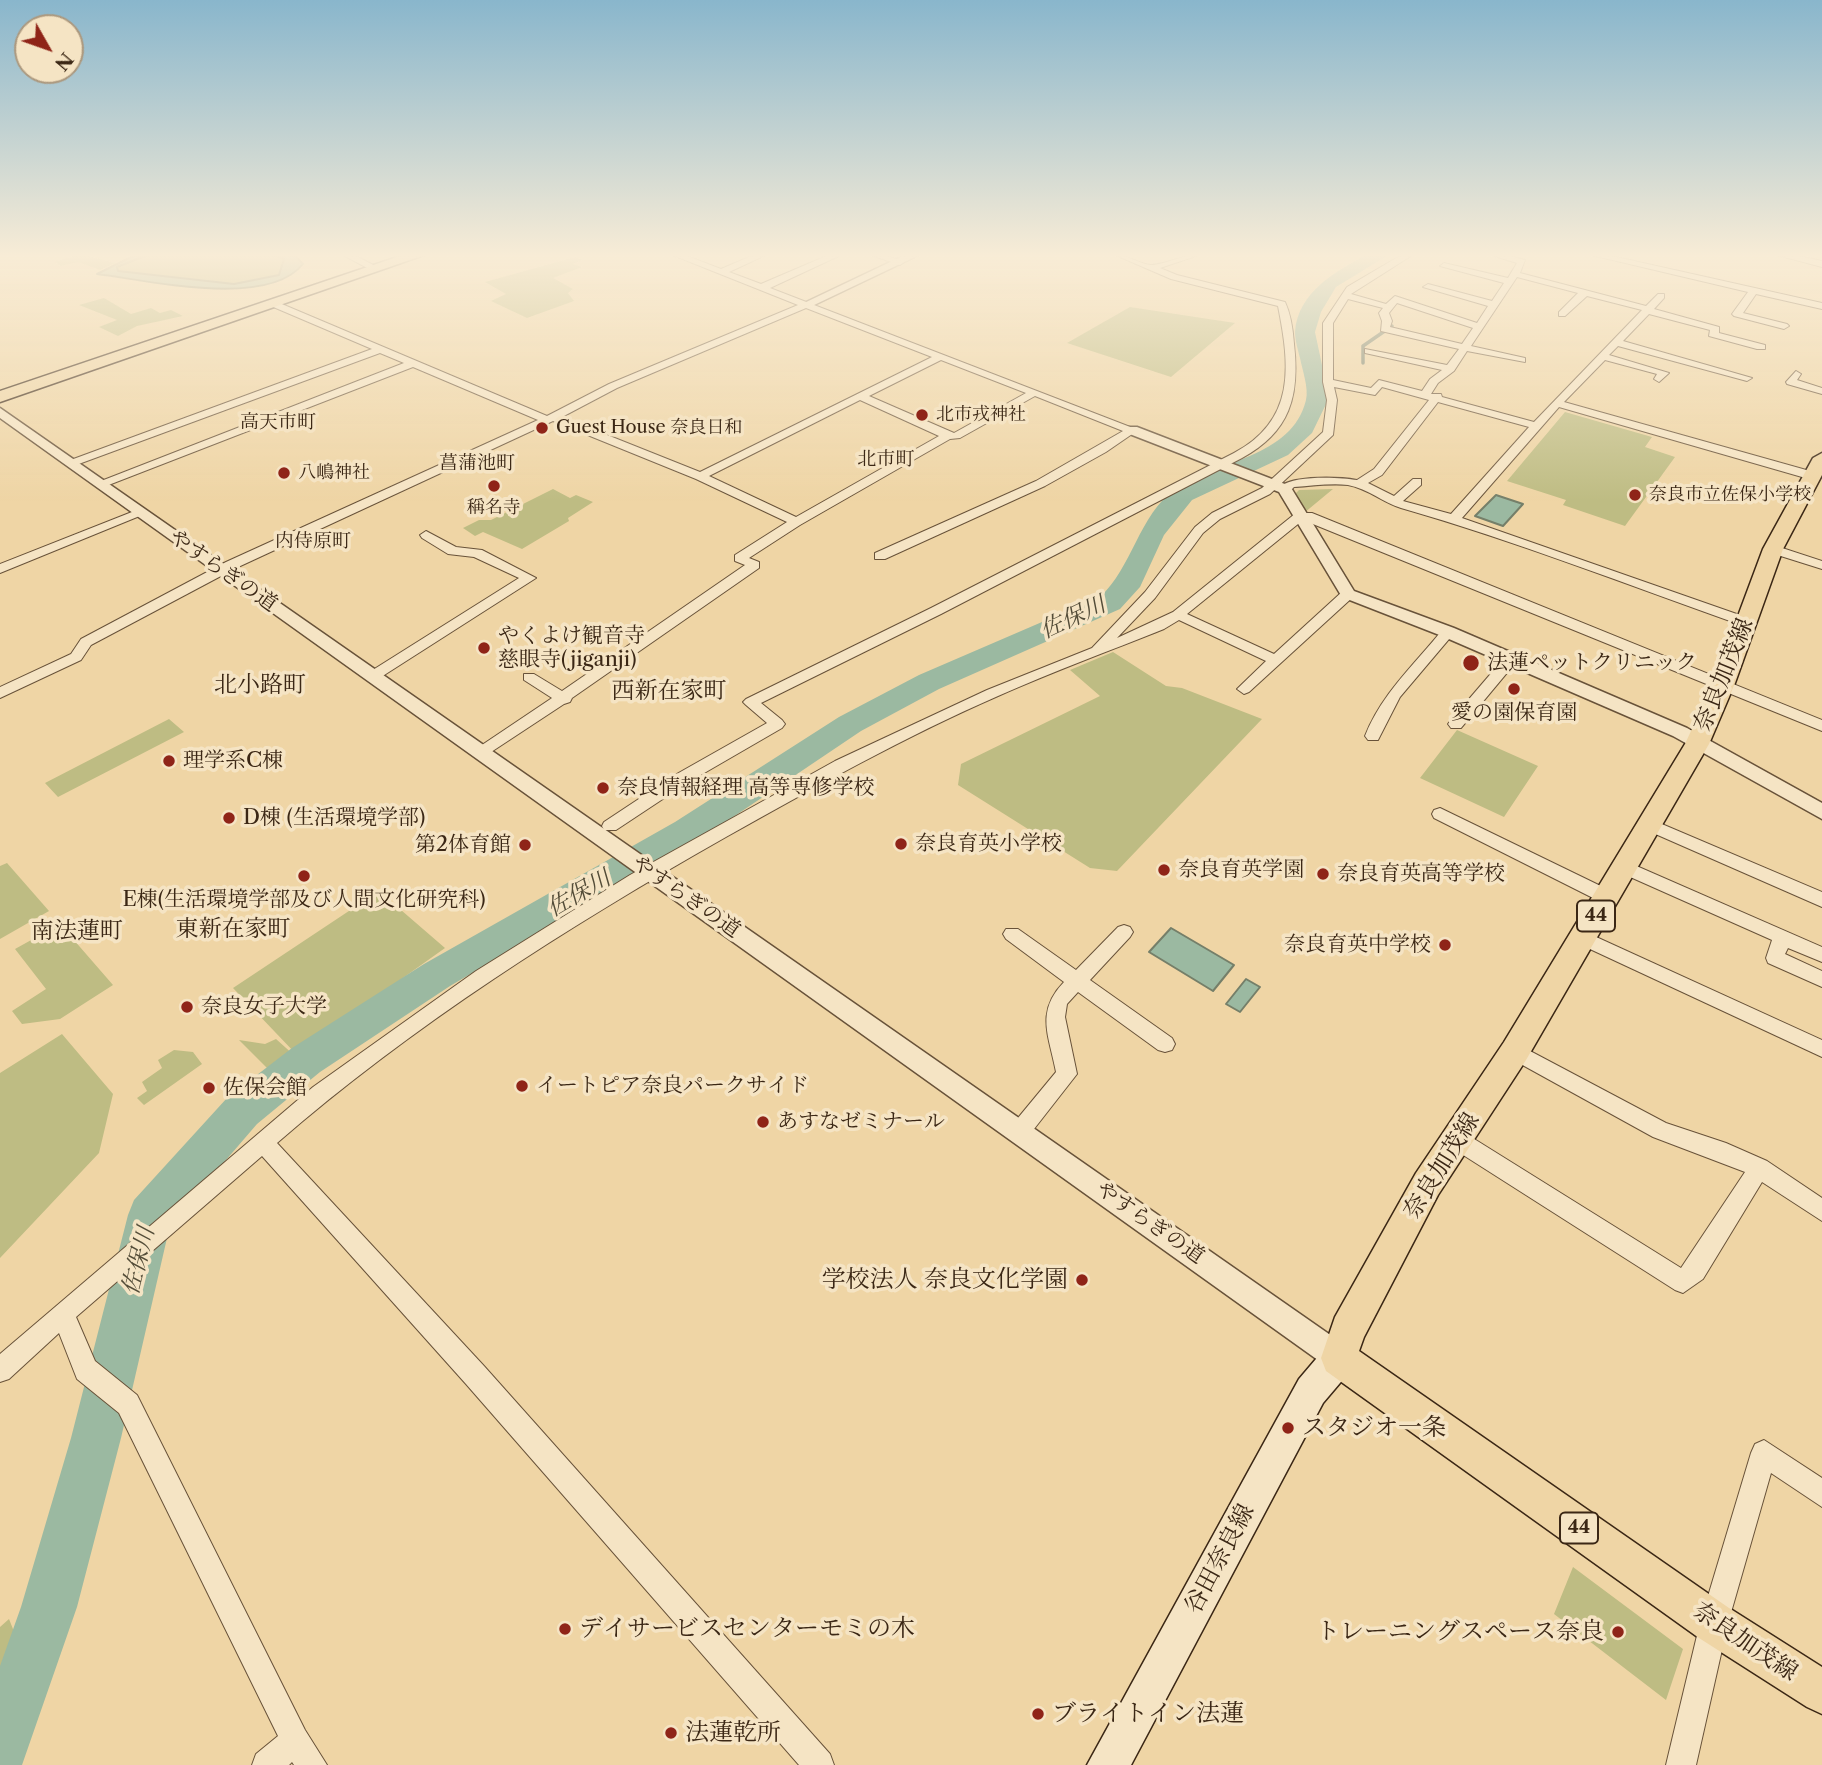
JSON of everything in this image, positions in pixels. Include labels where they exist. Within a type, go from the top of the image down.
[{"type":"highway","points":[[0,388],[157,336]]},
{"type":"highway","points":[[0,397],[179,336]]},
{"type":"main road","name":"奈良加茂線","points":[[1819,464],[1773,549],[1724,684],[1697,744],[1516,1051],[1427,1184],[1354,1319],[1339,1358],[1714,1623],[1822,1692]]},
{"type":"main road","name":"谷田奈良線","points":[[1108,1765],[1311,1391],[1339,1358]]},
{"type":"street","points":[[347,336],[411,364],[700,476],[796,522]]},
{"type":"street","points":[[0,693],[76,657],[86,642],[223,571],[613,386],[731,336]]},
{"type":"street","points":[[891,336],[1279,486],[1348,594],[1448,632],[1680,732],[1697,744],[1822,812]]},
{"type":"street","points":[[610,826],[681,779],[777,724],[751,702],[936,611],[1221,464],[1266,437],[1284,410],[1292,370],[1287,336]]},
{"type":"street","points":[[1279,486],[1329,433],[1332,400],[1328,382],[1328,336]]},
{"type":"street","points":[[1418,336],[1521,360]]},
{"type":"street","points":[[1359,484],[1378,472],[1432,395],[1434,380],[1450,369],[1470,336]]},
{"type":"street","points":[[1454,519],[1620,336]]},
{"type":"street","points":[[1633,336],[1730,360]]},
{"type":"street","points":[[1723,336],[1762,346]]},
{"type":"street","points":[[1614,342],[1747,378]]},
{"type":"street","points":[[72,463],[378,350]]},
{"type":"street","points":[[1369,351],[1450,369]]},
{"type":"street","points":[[700,476],[941,356]]},
{"type":"street","points":[[1602,356],[1664,373],[1659,379]]},
{"type":"street","points":[[102,483],[411,364]]},
{"type":"street","points":[[1796,374],[1791,382],[1822,391]]},
{"type":"street","points":[[1328,382],[1375,392],[1379,383],[1432,395],[1538,426]]},
{"type":"street","points":[[862,397],[948,436],[956,436],[1035,392]]},
{"type":"street","points":[[1557,403],[1819,464]]},
{"type":"street","name":"やすらぎの道","points":[[0,412],[1339,1358]]},
{"type":"street","points":[[880,556],[1023,495],[1081,464],[1132,430]]},
{"type":"street","points":[[482,753],[565,699],[754,565],[740,558],[796,522],[948,436]]},
{"type":"street","points":[[1096,652],[1150,595],[1199,530],[1216,516],[1279,486],[1344,481],[1384,493],[1394,502],[1454,519],[1746,622]]},
{"type":"street","points":[[1394,502],[1417,482]]},
{"type":"street","points":[[0,569],[141,513]]},
{"type":"street","points":[[0,1370],[320,1093],[429,1012],[647,870],[841,765],[992,693],[1159,626],[1178,615],[1300,516],[1312,517],[1822,726]]},
{"type":"street","points":[[373,676],[529,578],[477,553],[453,551],[426,535]]},
{"type":"street","points":[[1773,549],[1822,565]]},
{"type":"street","points":[[1244,689],[1348,594]]},
{"type":"street","points":[[1178,615],[1276,660]]},
{"type":"street","points":[[1373,736],[1378,718],[1394,694],[1419,670],[1448,632]]},
{"type":"street","points":[[1456,724],[1511,659]]},
{"type":"street","points":[[529,677],[565,699]]},
{"type":"street","points":[[1440,814],[1607,897]]},
{"type":"street","points":[[1650,825],[1822,900]]},
{"type":"street","points":[[1625,867],[1822,955]]},
{"type":"street","points":[[1020,1131],[1067,1074],[1055,1017],[1058,1001],[1124,932]]},
{"type":"street","points":[[1012,934],[1165,1044]]},
{"type":"street","points":[[1782,937],[1774,958],[1822,979]]},
{"type":"street","points":[[1583,939],[1822,1049]]},
{"type":"street","points":[[1516,1051],[1660,1130],[1719,1150],[1759,1168],[1822,1211]]},
{"type":"street","points":[[1456,1139],[1683,1282],[1695,1271],[1759,1168]]},
{"type":"street","points":[[264,1143],[484,1385],[819,1765]]},
{"type":"street","points":[[63,1314],[86,1370],[128,1404],[295,1740],[312,1765]]},
{"type":"street","points":[[1681,1765],[1714,1623],[1764,1453],[1822,1494]]},
{"type":"street","points":[[267,1765],[295,1740]]},
{"type":"shaded area","points":[[1079,336],[1219,336],[1171,377],[1067,343]]},
{"type":"shaded area","points":[[1565,412],[1652,437],[1645,447],[1675,457],[1625,526],[1563,505],[1566,500],[1507,481]]},
{"type":"shaded area","points":[[553,489],[570,498],[576,495],[593,502],[568,518],[569,521],[522,549],[483,532],[475,536],[463,528],[479,520],[491,520]]},
{"type":"shaded area","points":[[1333,489],[1304,513],[1293,496],[1299,490]]},
{"type":"shaded area","points":[[1496,495],[1523,504],[1503,526],[1475,516]]},
{"type":"shaded area","points":[[1113,652],[1166,686],[1182,688],[1262,719],[1117,871],[1090,868],[958,785],[961,764],[1100,696],[1070,670]]},
{"type":"shaded area","points":[[169,719],[184,732],[58,797],[45,783]]},
{"type":"shaded area","points":[[1457,730],[1538,766],[1504,817],[1420,778]]},
{"type":"shaded area","points":[[7,863],[49,911],[0,939],[0,866]]},
{"type":"shaded area","points":[[379,891],[445,948],[296,1054],[233,988]]},
{"type":"shaded area","points":[[60,924],[113,985],[60,1019],[22,1024],[12,1011],[46,989],[15,949]]},
{"type":"shaded area","points":[[1171,928],[1234,965],[1213,991],[1149,952]]},
{"type":"shaded area","points":[[1246,979],[1260,987],[1240,1012],[1226,1004]]},
{"type":"shaded area","points":[[62,1034],[113,1094],[99,1153],[0,1258],[0,1073]]},
{"type":"shaded area","points":[[276,1039],[295,1056],[271,1072],[239,1040],[265,1044]]},
{"type":"shaded area","points":[[174,1050],[193,1052],[202,1064],[144,1105],[137,1098],[147,1091],[142,1082],[162,1068],[158,1060]]},
{"type":"shaded area","name":"トレーニングスペース奈良","points":[[1573,1567],[1683,1649],[1666,1700],[1554,1614]]},
{"type":"shaded area","points":[[9,1619],[17,1639],[0,1710],[0,1627]]},
{"type":"waterway","name":"佐保川","points":[[0,1746],[49,1607],[96,1438],[150,1215],[242,1111],[306,1060],[437,975],[687,831],[850,724],[929,682],[1110,603],[1127,587],[1152,533],[1183,495],[1280,450],[1304,428],[1318,398],[1306,336]]},
{"type":"waterway","points":[[1363,363],[1363,346],[1377,336]]},
{"type":"place","name":"北市戎神社","points":[[922,415]]},
{"type":"place","name":"Guest House 奈良日和","points":[[542,428]]},
{"type":"place","name":"八嶋神社","points":[[284,473]]},
{"type":"place","name":"稱名寺","points":[[494,486]]},
{"type":"place","name":"奈良市立佐保小学校","points":[[1635,495]]},
{"type":"place","name":"やくよけ観音寺 慈眼寺(jiganji)","points":[[484,648]]},
{"type":"place","name":"法蓮ペットクリニック","points":[[1471,663]]},
{"type":"place","name":"愛の園保育園","points":[[1514,689]]},
{"type":"place","name":"理学系C棟","points":[[169,761]]},
{"type":"place","name":"奈良情報経理 高等専修学校","points":[[603,788]]},
{"type":"place","name":"D棟 (生活環境学部)","points":[[229,818]]},
{"type":"place","name":"奈良育英小学校","points":[[901,844]]},
{"type":"place","name":"第2体育館","points":[[525,845]]},
{"type":"place","name":"奈良育英学園","points":[[1164,870]]},
{"type":"place","name":"奈良育英高等学校","points":[[1323,874]]},
{"type":"place","name":"E棟(生活環境学部及び人間文化研究科)","points":[[304,876]]},
{"type":"place","name":"奈良育英中学校","points":[[1445,945]]},
{"type":"place","name":"奈良女子大学","points":[[187,1007]]},
{"type":"place","name":"イートピア奈良パークサイド","points":[[522,1086]]},
{"type":"place","name":"佐保会館","points":[[209,1088]]},
{"type":"place","name":"あすなゼミナール","points":[[763,1122]]},
{"type":"place","name":"学校法人 奈良文化学園","points":[[1082,1280]]},
{"type":"place","name":"スタジオ一条","points":[[1288,1428]]},
{"type":"place","name":"デイサービスセンターモミの木","points":[[565,1629]]},
{"type":"place","name":"トレーニングスペース奈良","points":[[1618,1632]]},
{"type":"place","name":"ブライトイン法蓮","points":[[1038,1714]]},
{"type":"place","name":"法蓮乾所","points":[[671,1733]]},
{"type":"district","name":"高天市町","points":[[278,423]]},
{"type":"district","name":"北市町","points":[[886,460]]},
{"type":"district","name":"菖蒲池町","points":[[477,464]]},
{"type":"district","name":"内侍原町","points":[[313,542]]},
{"type":"district","name":"北小路町","points":[[260,685]]},
{"type":"district","name":"西新在家町","points":[[669,691]]},
{"type":"district","name":"東新在家町","points":[[233,929]]},
{"type":"district","name":"南法蓮町","points":[[77,931]]}]
